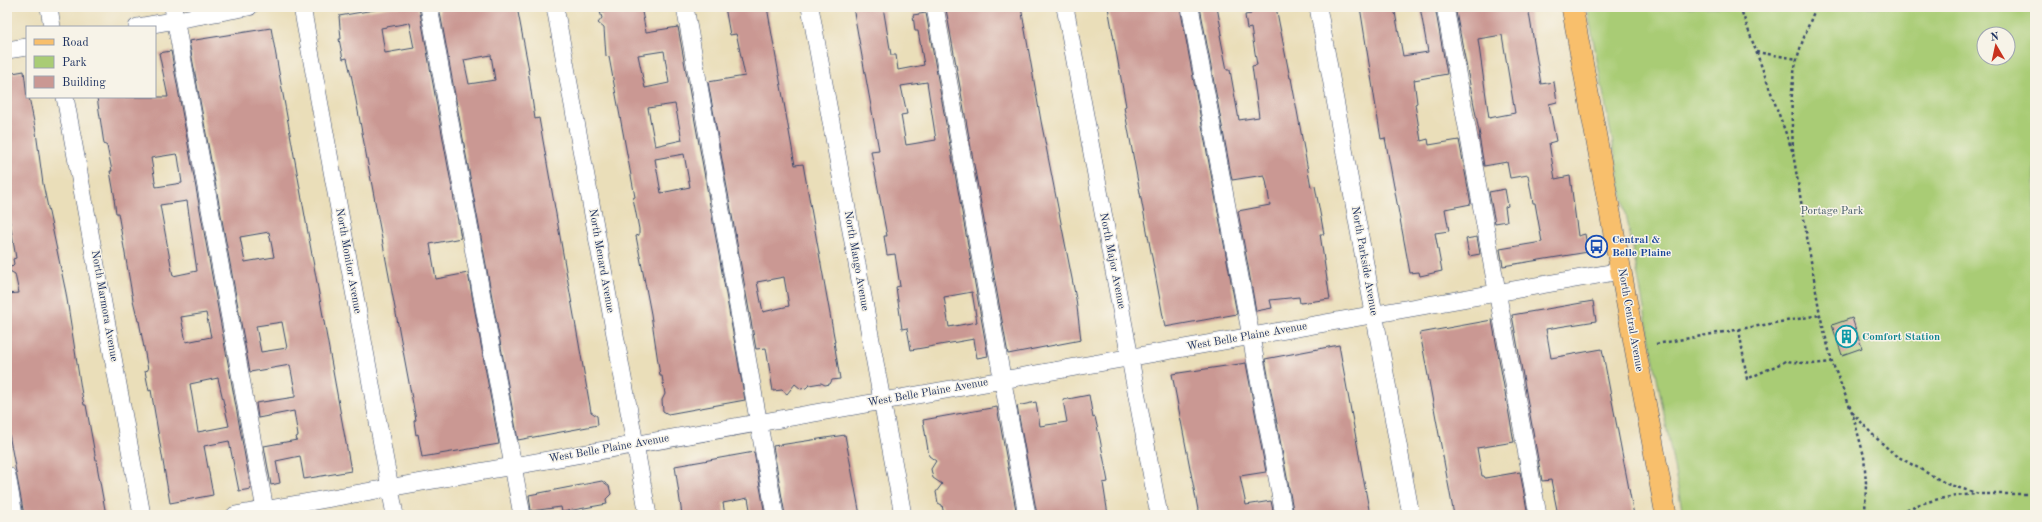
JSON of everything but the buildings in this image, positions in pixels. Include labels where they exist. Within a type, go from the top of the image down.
[{"type":"main road","name":"North Central Avenue","points":[[1572,7],[1666,515]]},
{"type":"street","points":[[49,7],[52,26]]},
{"type":"street","points":[[140,26],[174,14],[249,7]]},
{"type":"street","name":"North Monitor Avenue","points":[[302,7],[395,515]]},
{"type":"street","points":[[429,7],[522,515]]},
{"type":"street","name":"North Menard Avenue","points":[[555,7],[648,515]]},
{"type":"street","points":[[684,7],[776,515]]},
{"type":"street","name":"North Mango Avenue","points":[[810,7],[903,515]]},
{"type":"street","points":[[935,7],[1027,515]]},
{"type":"street","name":"North Major Avenue","points":[[1064,7],[1159,515]]},
{"type":"street","points":[[1190,7],[1284,515]]},
{"type":"street","name":"North Parkside Avenue","points":[[1318,7],[1411,515]]},
{"type":"street","points":[[1445,7],[1538,515]]},
{"type":"street","points":[[174,14],[266,512]]},
{"type":"street","points":[[7,50],[26,47]]},
{"type":"street","name":"North Marmora Avenue","points":[[65,98],[142,515]]},
{"type":"street","name":"West Belle Plaine Avenue","points":[[236,515],[266,512],[513,466],[1621,272]]},
{"type":"street","points":[[7,475],[14,515]]},
{"type":"path","points":[[1740,7],[1793,153]]},
{"type":"path","points":[[1816,7],[1797,59],[1792,119],[1793,153],[1820,315],[1832,362],[1852,412],[1864,456],[1866,483],[1865,515]]},
{"type":"path","points":[[1756,52],[1797,59]]},
{"type":"path","points":[[1656,344],[1820,315]]},
{"type":"path","points":[[1739,329],[1747,379],[1786,361],[1812,364],[1832,362]]},
{"type":"path","points":[[1852,412],[1872,434],[1896,455],[1948,484],[1979,494]]},
{"type":"path","points":[[1896,515],[1930,502],[1954,496],[1979,494],[2035,494]]},
{"type":"green space","name":"Portage Park","points":[[1587,7],[2035,7],[2035,515],[1683,515]]},
{"type":"place","name":"Central & Belle Plaine","points":[[1596,246]]},
{"type":"place","name":"Comfort Station","points":[[1847,337]]}]
